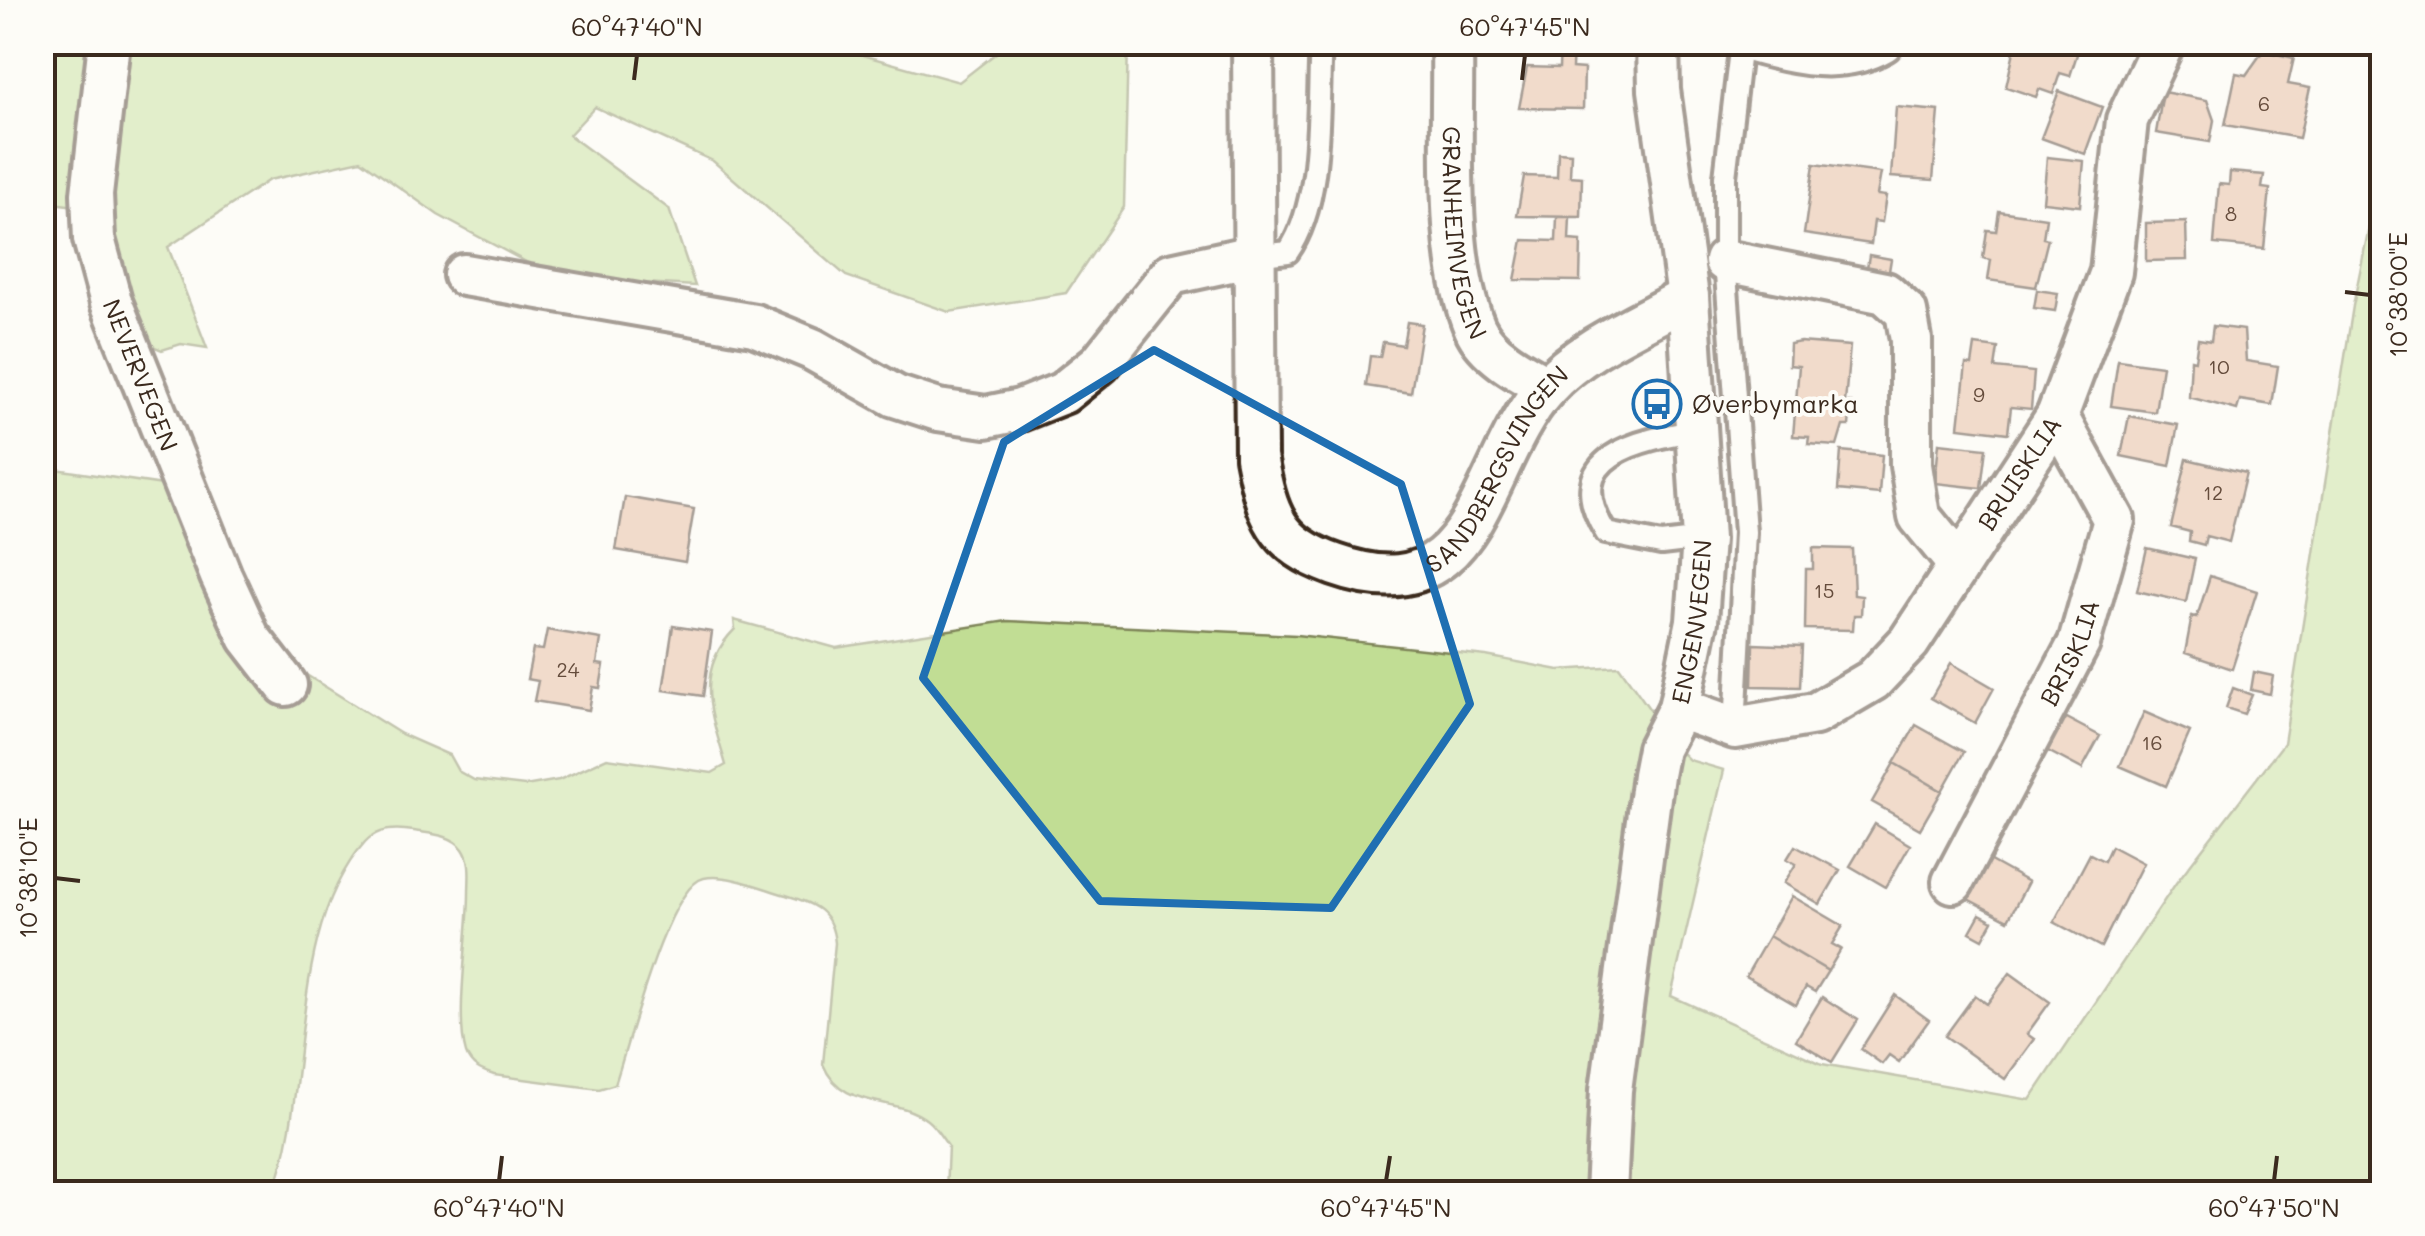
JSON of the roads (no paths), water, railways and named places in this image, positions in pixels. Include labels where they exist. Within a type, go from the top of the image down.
[{"type":"street","name":"NEVERVEGEN","points":[[109,42],[92,194],[94,240],[107,286],[228,591],[248,637],[286,685]]},
{"type":"street","name":"SANDBERGSVINGEN","points":[[1253,42],[1252,256],[1259,473],[1265,506],[1283,536],[1309,556],[1354,572],[1399,579],[1442,559],[1475,522],[1512,438],[1546,386],[1596,350],[1688,297]]},
{"type":"street","name":"GRANHEIMVEGEN","points":[[1452,42],[1456,255],[1476,331],[1511,366],[1546,386]]},
{"type":"street","name":"ENGENVEGEN","points":[[1606,1194],[1611,1090],[1653,774],[1658,749],[1679,708],[1697,621],[1703,539],[1688,297],[1659,90],[1658,42]]},
{"type":"street","points":[[1752,42],[1804,56],[1866,52],[1882,42]]},
{"type":"street","name":"BRUISKLIA","points":[[1679,708],[1735,728],[1815,714],[1873,680],[1909,642],[2056,416],[2111,272],[2127,120],[2164,42]]},
{"type":"street","points":[[464,275],[754,325],[812,349],[896,396],[938,410],[986,416],[1020,410],[1062,393],[1100,362],[1171,274],[1252,256]]},
{"type":"street","points":[[1725,261],[1885,292],[1906,312],[1911,340],[1910,465],[1919,516],[1959,565]]},
{"type":"street","name":"BRISKLIA","points":[[1953,882],[2079,643],[2114,520],[2056,416]]},
{"type":"lane","points":[[1252,256],[1288,252],[1303,231],[1311,188],[1321,42]]},
{"type":"lane","points":[[1735,728],[1745,532],[1725,261],[1725,177],[1741,42]]},
{"type":"lane","points":[[1698,430],[1645,439],[1613,454],[1596,470],[1591,489],[1594,514],[1606,533],[1661,544],[1703,539]]},
{"type":"place","name":"Øverbymarka","points":[[1657,404]]}]
